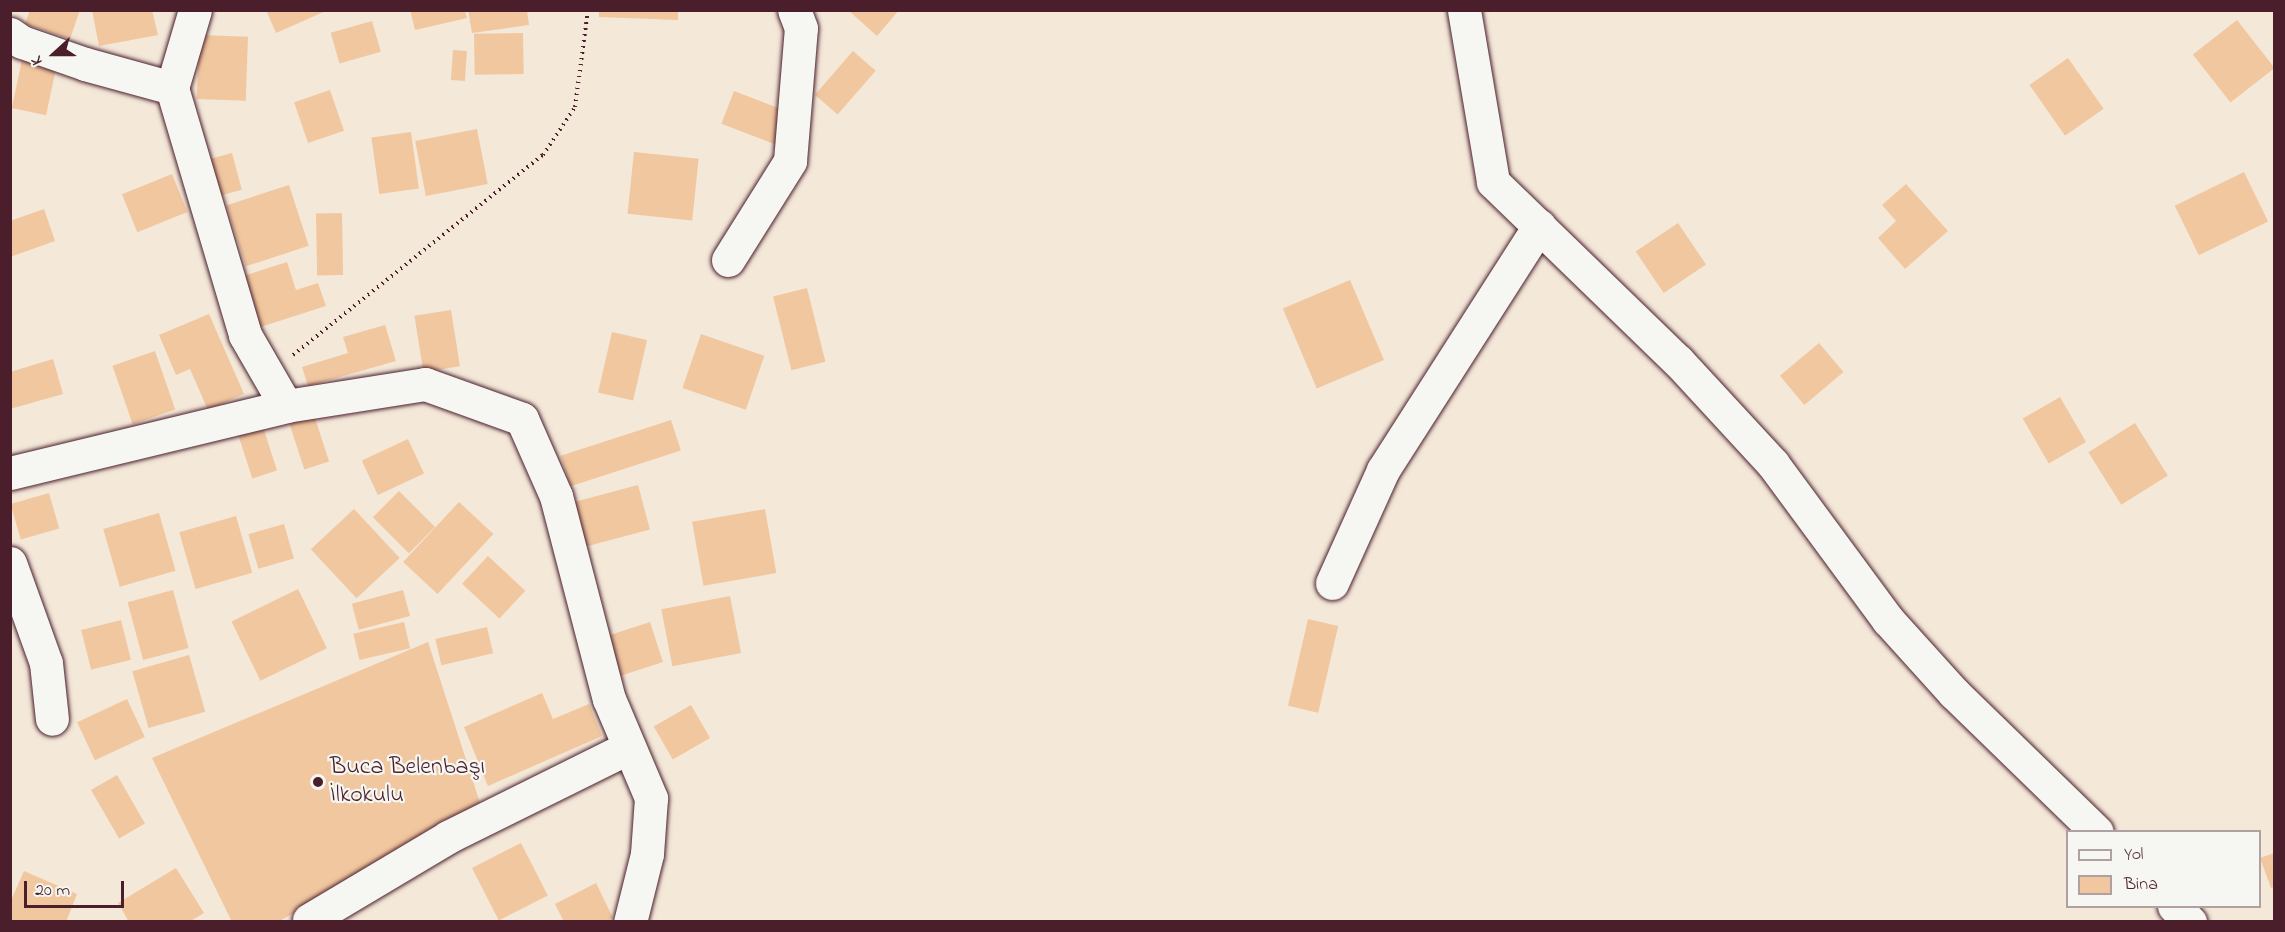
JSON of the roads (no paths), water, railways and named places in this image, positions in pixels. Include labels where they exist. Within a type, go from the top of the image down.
[{"type":"street","points":[[195,10],[172,88],[245,335],[286,406]]},
{"type":"street","points":[[728,260],[790,161],[801,28],[794,10]]},
{"type":"street","points":[[1464,10],[1493,182],[1678,361],[1773,464],[1888,620],[1954,693],[2096,830]]},
{"type":"street","points":[[10,34],[22,42],[85,64],[172,88]]},
{"type":"street","points":[[1332,582],[1383,470],[1539,226]]},
{"type":"street","points":[[10,473],[286,406],[425,384],[522,419],[556,496],[609,699],[651,798],[647,854],[630,921]]},
{"type":"street","points":[[10,563],[46,663],[52,719]]},
{"type":"street","points":[[309,920],[448,837],[629,747]]},
{"type":"street","points":[[2176,908],[2190,921]]},
{"type":"place","name":"Buca Belenbaşı İlkokulu","points":[[318,782]]}]
